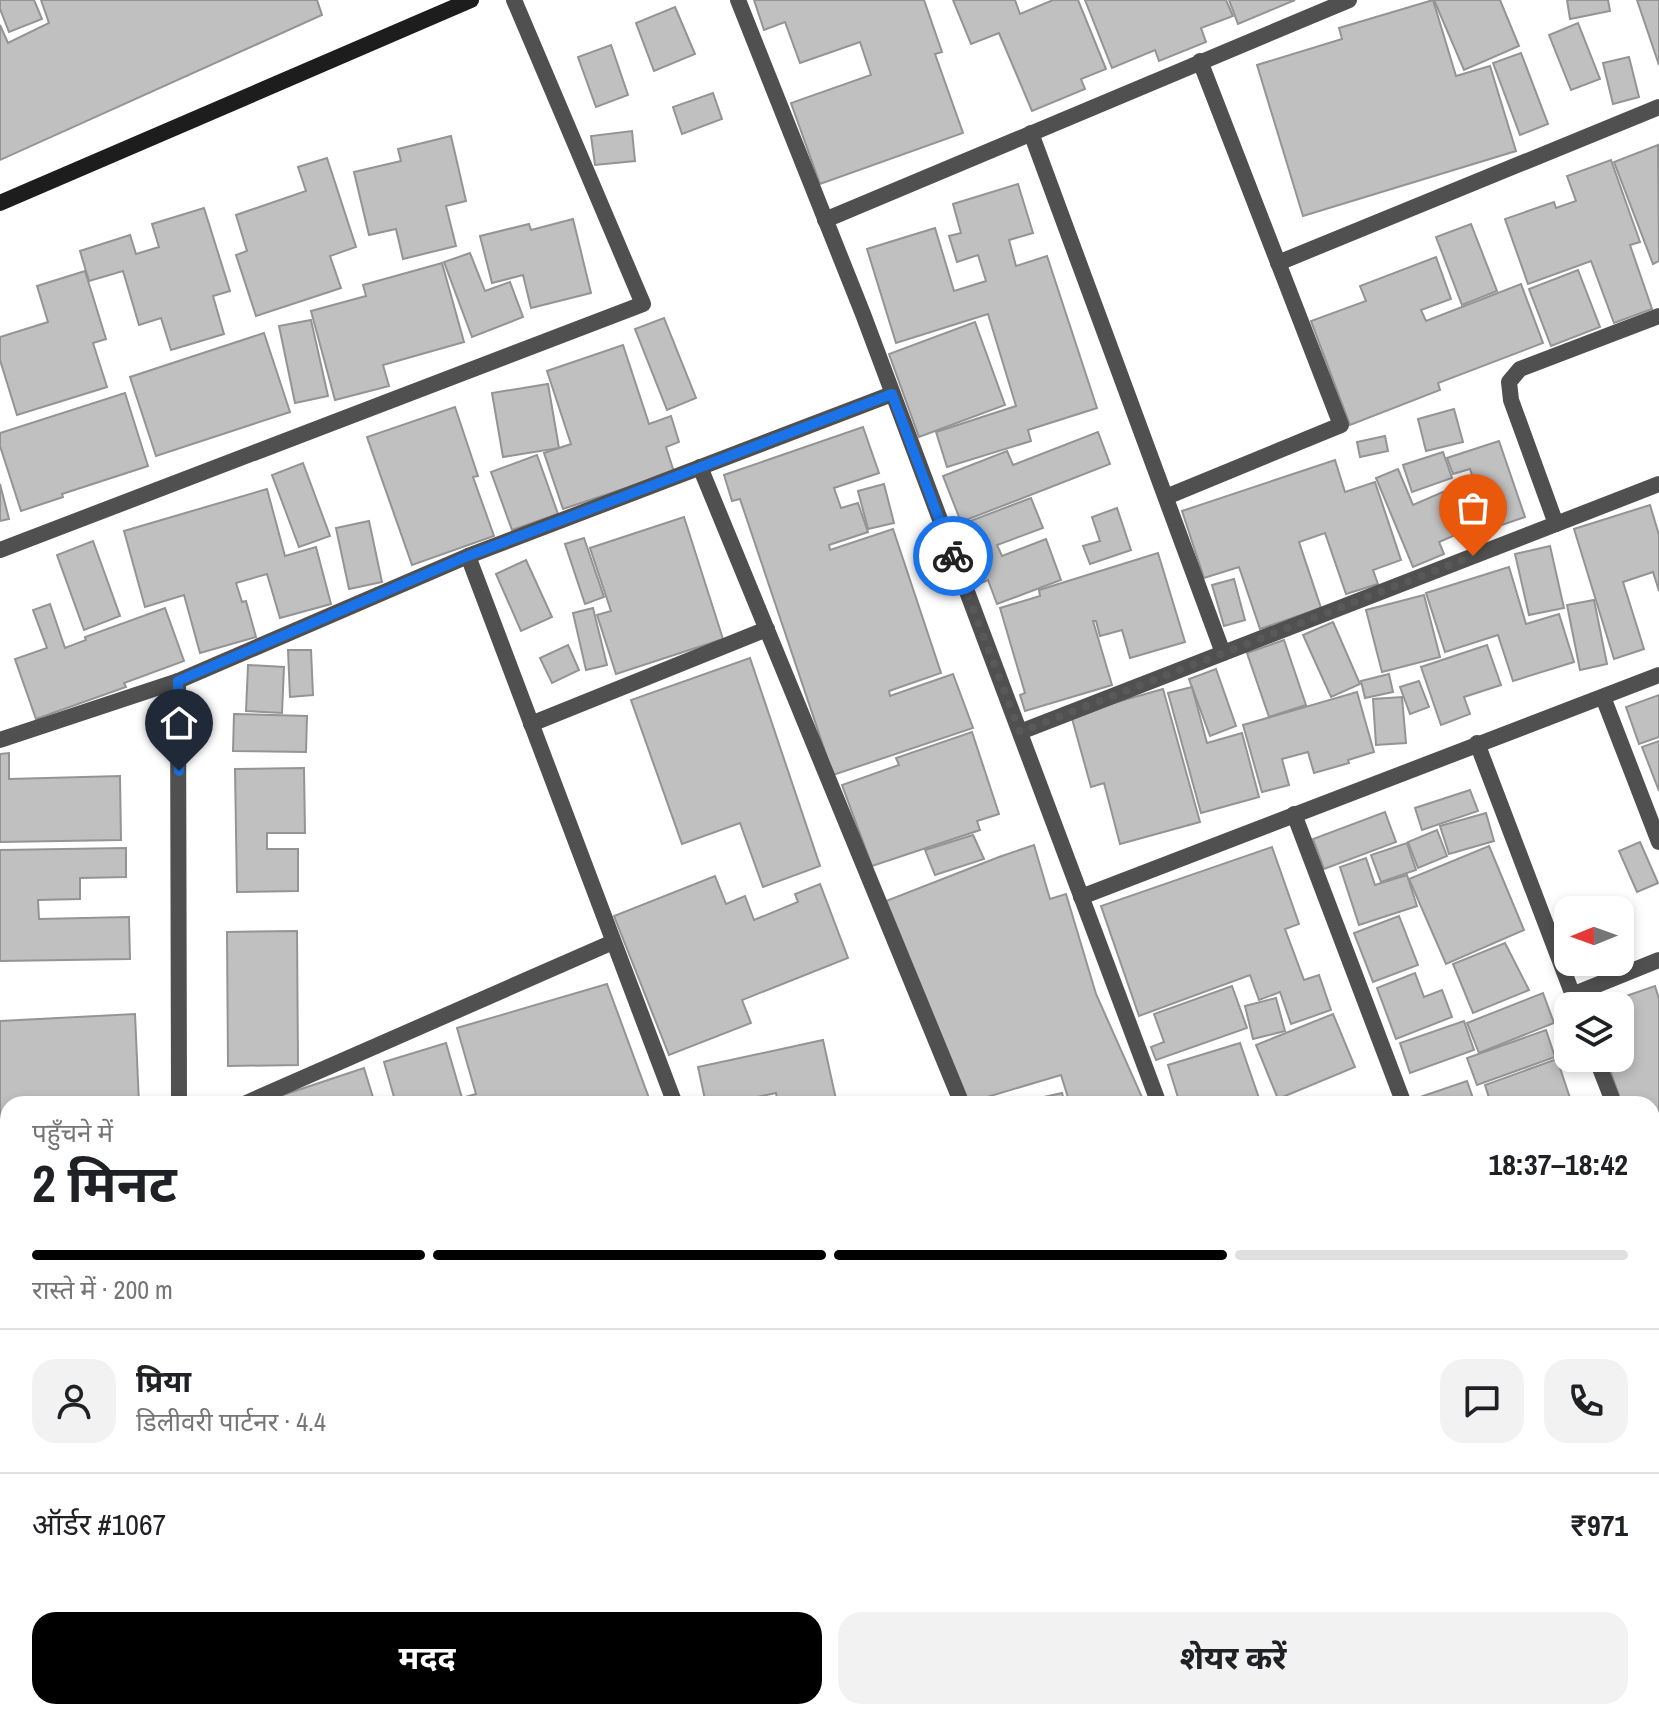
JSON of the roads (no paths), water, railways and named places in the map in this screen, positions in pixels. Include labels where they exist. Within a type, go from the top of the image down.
[{"type":"street","points":[[0,203],[471,0]]},
{"type":"street","points":[[0,550],[643,304],[514,0]]},
{"type":"street","points":[[738,0],[892,394],[1156,1096]]},
{"type":"street","points":[[825,220],[1349,0]]},
{"type":"street","points":[[1166,497],[1341,425],[1200,61]]},
{"type":"street","points":[[1278,263],[1659,107]]},
{"type":"street","points":[[1031,133],[1223,653]]},
{"type":"street","points":[[1556,524],[1511,400],[1509,382],[1520,369],[1659,316]]},
{"type":"street","points":[[0,740],[178,681],[468,556],[892,394]]},
{"type":"street","points":[[700,467],[959,1096]]},
{"type":"street","points":[[1020,732],[1659,484]]},
{"type":"street","points":[[468,556],[613,942],[666,1096]]},
{"type":"street","points":[[531,724],[767,629]]},
{"type":"street","points":[[1081,897],[1659,675]]},
{"type":"street","points":[[178,681],[179,1096]]},
{"type":"street","points":[[1603,697],[1657,832]]},
{"type":"street","points":[[1477,743],[1571,992]]},
{"type":"street","points":[[1294,814],[1401,1096]]},
{"type":"street","points":[[262,1096],[613,942]]},
{"type":"street","points":[[1591,992],[1659,960]]},
{"type":"street","points":[[1601,1072],[1611,1096]]}]
